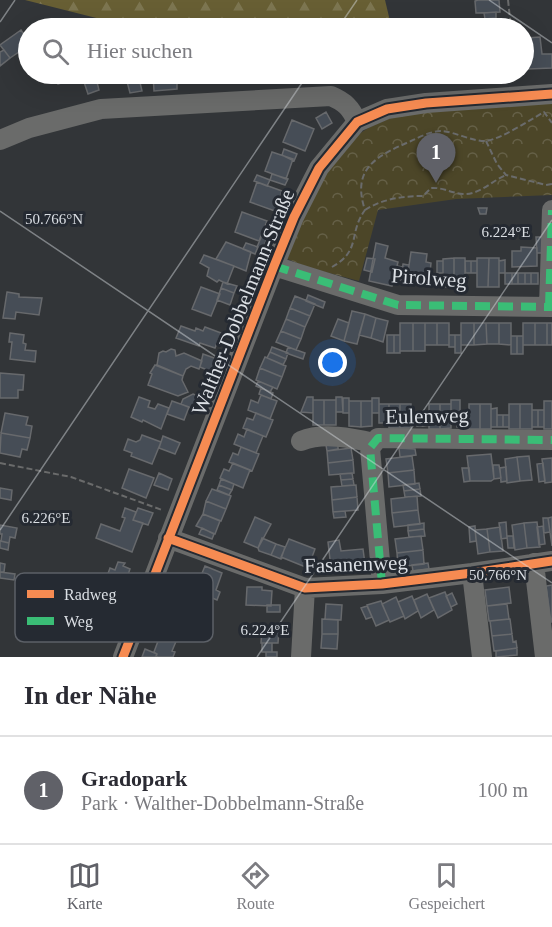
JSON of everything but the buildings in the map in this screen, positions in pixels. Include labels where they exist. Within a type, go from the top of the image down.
[{"type":"street","name":"Walther-Dobbelmann-Straße","points":[[155,573],[294,217],[319,168],[357,122],[387,109],[552,94]]},
{"type":"street","points":[[0,140],[29,128],[101,109],[331,96],[343,101],[352,110],[357,122]]},
{"type":"street","name":"Pirolweg","points":[[274,266],[398,305],[550,307],[552,210]]},
{"type":"street","points":[[301,441],[309,438],[347,437],[374,443]]},
{"type":"street","name":"Eulenweg","points":[[382,584],[370,448],[378,438],[552,440]]},
{"type":"street","name":"Fasanenweg","points":[[168,538],[305,588],[382,584],[543,562]]},
{"type":"street","points":[[543,562],[545,657]]},
{"type":"street","points":[[472,573],[482,657]]},
{"type":"street","points":[[301,657],[305,588]]},
{"type":"street","name":"Walther-Dobbelmann-Straße","points":[[123,657],[129,642]]},
{"type":"path","points":[[508,0],[510,18]]},
{"type":"path","points":[[364,210],[360,186],[363,175],[370,164],[381,155],[430,133],[442,131],[486,141],[507,133],[544,112],[552,123]]},
{"type":"path","points":[[486,141],[506,175]]},
{"type":"path","points":[[312,279],[338,264],[350,253],[359,218],[364,210],[376,204],[396,198],[423,196],[431,188],[464,194],[476,193],[506,175],[552,184]]},
{"type":"path","points":[[0,463],[71,477],[176,515]]},
{"type":"green space","points":[[25,0],[385,0],[389,18],[96,18]]},
{"type":"green space","points":[[552,103],[552,195],[456,199],[378,210],[359,281],[307,267],[285,258],[326,170],[352,139],[368,128],[393,117],[415,113]]},
{"type":"marked path","points":[[549,307],[552,210]]},
{"type":"marked path","points":[[274,266],[398,305],[552,307]]},
{"type":"marked path","points":[[382,584],[370,448],[378,438],[552,440]]},
{"type":"cycle path","points":[[155,573],[294,217],[319,168],[357,122],[387,109],[426,103],[552,94]]},
{"type":"cycle path","points":[[168,538],[305,588],[382,584],[552,561]]},
{"type":"cycle path","points":[[123,657],[129,642]]},
{"type":"place","name":"Gradopark","points":[[436,183]]}]
